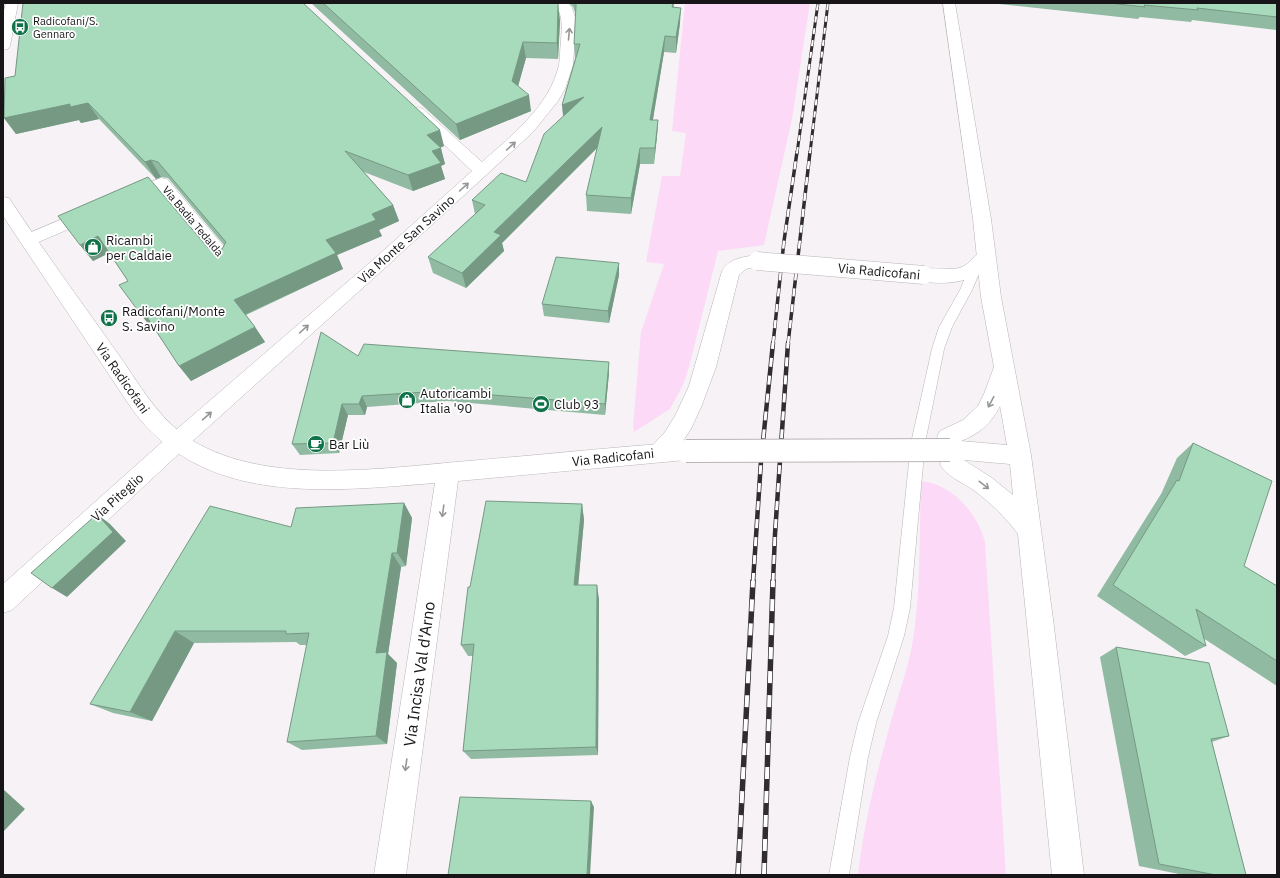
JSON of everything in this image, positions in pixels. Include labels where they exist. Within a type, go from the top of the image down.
[{"type":"street","name":"Via Monte San Savino","points":[[178,441],[528,130],[547,108],[558,89],[566,65],[570,26],[569,15],[561,3]]},
{"type":"street","points":[[949,3],[981,211],[980,263],[991,297],[1020,454],[1030,530],[1068,875]]},
{"type":"street","points":[[3,46],[9,6]]},
{"type":"street","points":[[406,101],[482,171]]},
{"type":"street","name":"Via Badia Tedalda","points":[[28,240],[161,183],[225,259]]},
{"type":"street","name":"Via Radicofani","points":[[3,202],[147,414],[166,433],[206,458],[240,470],[275,478],[345,479],[448,473],[660,453],[675,436],[692,404],[706,362],[731,271],[741,264],[757,261],[924,275],[955,275],[980,263]]},
{"type":"street","points":[[950,451],[965,431],[983,417],[993,400],[1003,365]]},
{"type":"street","name":"Via Piteglio","points":[[3,601],[178,441]]},
{"type":"street","points":[[660,453],[686,451],[911,448],[1020,454]]},
{"type":"street","points":[[950,451],[978,480],[1002,498],[1016,512],[1030,530]]},
{"type":"street","name":"Via Incisa Val d'Arno","points":[[390,875],[448,473]]},
{"type":"lane","points":[[839,875],[859,757],[867,723],[896,636],[902,608],[918,443],[941,334],[980,263]]},
{"type":"shaded area","points":[[685,3],[810,3],[792,119],[764,245],[718,251],[684,383],[670,409],[634,432],[633,426],[641,332],[664,264],[646,262],[662,176],[680,176],[686,133],[672,131]]},
{"type":"shaded area","points":[[921,481],[933,483],[943,488],[962,502],[976,521],[985,542],[1006,875],[858,875],[872,797],[894,710],[907,666],[914,633],[919,576]]},
{"type":"building","points":[[23,3],[303,3],[440,130],[427,135],[441,148],[432,151],[441,163],[408,175],[345,151],[393,205],[372,214],[376,220],[326,240],[336,253],[234,300],[255,327],[179,366],[145,314],[142,316],[119,285],[128,281],[98,236],[80,245],[58,216],[148,177],[208,248],[215,251],[222,249],[226,242],[158,162],[151,160],[145,162],[88,103],[70,107],[70,104],[4,118],[5,78],[15,76]]},
{"type":"building","points":[[323,3],[558,3],[557,43],[523,42],[512,81],[529,95],[456,124]]},
{"type":"building","points":[[576,3],[673,3],[672,7],[681,8],[676,37],[665,36],[650,120],[658,120],[655,148],[640,148],[631,198],[586,195],[602,127],[494,232],[501,235],[462,273],[428,257],[485,205],[472,200],[501,173],[526,182],[544,134],[584,97],[562,105],[580,44],[574,44]]},
{"type":"building","points":[[1109,3],[1277,3],[1277,17],[1197,8],[1198,10]]},
{"type":"building","points":[[556,257],[619,263],[608,311],[542,304]]},
{"type":"building","points":[[321,332],[358,356],[364,344],[609,362],[605,404],[443,391],[362,396],[359,404],[342,404],[333,443],[292,444]]},
{"type":"building","points":[[1193,443],[1272,481],[1244,566],[1277,586],[1277,661],[1196,609],[1206,646],[1113,585],[1177,480],[1179,481]]},
{"type":"building","points":[[486,501],[582,504],[574,585],[597,585],[596,747],[463,751],[474,644],[461,645],[468,587],[470,587]]},
{"type":"building","points":[[404,503],[397,553],[392,553],[376,653],[387,652],[376,736],[287,742],[309,633],[286,634],[286,631],[175,631],[130,712],[90,704],[210,506],[291,527],[296,508]]},
{"type":"building","points":[[97,514],[113,532],[52,588],[31,573]]},
{"type":"building","points":[[1116,647],[1209,663],[1229,736],[1211,739],[1246,875],[1216,875],[1159,864]]},
{"type":"building","points":[[460,797],[591,801],[587,875],[448,875]]},
{"type":"railway","points":[[797,153],[818,3]]},
{"type":"railway","points":[[810,153],[828,3]]},
{"type":"railway","points":[[773,344],[784,241],[797,152]]},
{"type":"railway","points":[[788,344],[810,152]]},
{"type":"railway","points":[[753,582],[761,461],[773,343]]},
{"type":"railway","points":[[773,582],[788,343]]},
{"type":"railway","points":[[738,875],[753,581]]},
{"type":"railway","points":[[764,875],[773,581]]},
{"type":"place","name":"Radicofani/S. Gennaro","points":[[20,27]]},
{"type":"place","name":"Ricambi per Caldaie","points":[[93,247]]},
{"type":"place","name":"Radicofani/Monte S. Savino","points":[[109,318]]},
{"type":"place","name":"Autoricambi Italia '90","points":[[407,400]]},
{"type":"place","name":"Club 93","points":[[541,404]]},
{"type":"place","name":"Bar Liù","points":[[316,444]]}]
